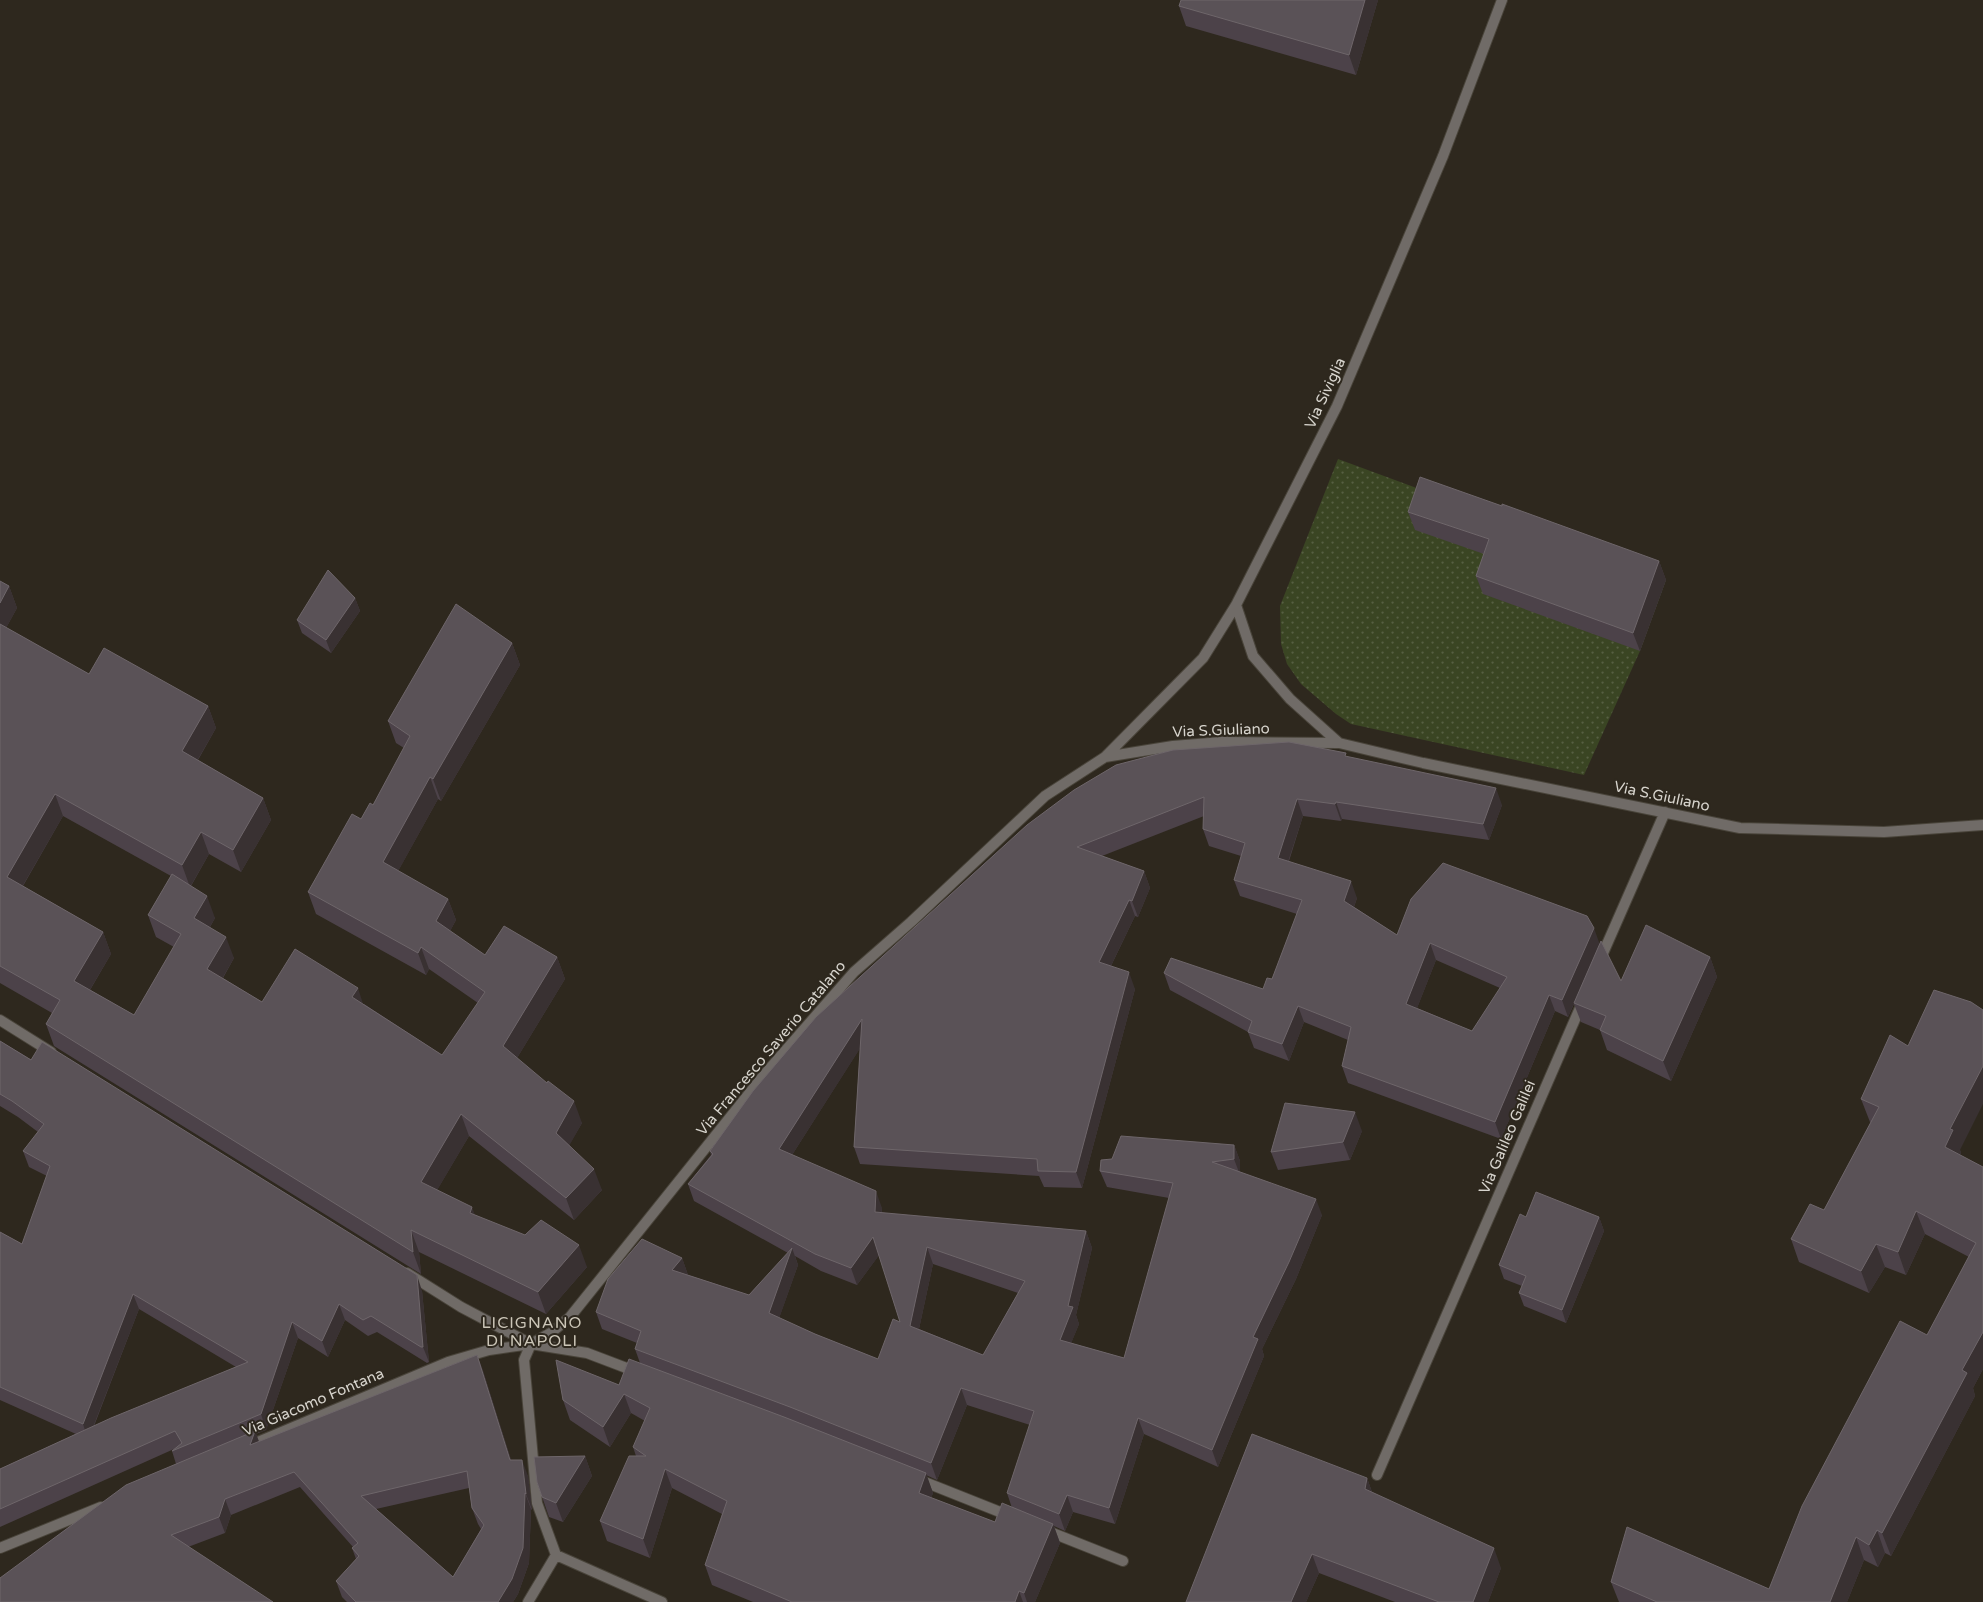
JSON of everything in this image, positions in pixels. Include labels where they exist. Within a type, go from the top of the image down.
[{"type":"street","name":"Via Siviglia","points":[[1105,757],[1203,658],[1236,605],[1337,406],[1443,156],[1502,0]]},
{"type":"street","name":"Via S.Giuliano","points":[[1236,605],[1254,656],[1290,699],[1339,743]]},
{"type":"street","name":"Via S.Giuliano","points":[[1105,757],[1173,746],[1222,742],[1339,743],[1423,763],[1740,828],[1884,832],[1983,825]]},
{"type":"street","name":"Via Francesco Saverio Catalano","points":[[531,1344],[552,1332],[570,1317],[764,1074],[854,972],[911,922],[1045,796],[1105,757]]},
{"type":"street","points":[[1598,966],[1665,812]]},
{"type":"street","name":"Via Galileo Galilei","points":[[1377,1475],[1586,994]]},
{"type":"street","points":[[0,1020],[59,1057]]},
{"type":"street","points":[[402,1270],[461,1306],[531,1344],[587,1353],[650,1377]]},
{"type":"street","points":[[531,1344],[524,1360],[537,1503],[556,1555],[662,1602]]},
{"type":"street","name":"Via Giacomo Fontana","points":[[238,1450],[448,1362],[490,1350],[531,1344]]},
{"type":"street","points":[[903,1474],[1123,1561]]},
{"type":"street","points":[[0,1548],[111,1503]]},
{"type":"street","points":[[528,1602],[556,1555]]},
{"type":"green space","points":[[1338,459],[1666,580],[1640,651],[1584,775],[1351,724],[1336,714],[1301,684],[1287,664],[1281,644],[1280,606]]},
{"type":"building","points":[[1181,0],[1365,0],[1349,55],[1179,6]]},
{"type":"building","points":[[1420,477],[1502,506],[1502,504],[1659,561],[1633,633],[1476,576],[1489,539],[1408,512]]},
{"type":"building","points":[[328,570],[355,598],[326,640],[297,620]]},
{"type":"building","points":[[0,581],[9,586],[0,603]]},
{"type":"building","points":[[456,604],[512,643],[433,779],[430,777],[383,862],[448,899],[436,921],[485,955],[504,926],[557,957],[503,1046],[547,1083],[548,1081],[574,1101],[556,1133],[594,1169],[566,1198],[461,1114],[421,1182],[472,1207],[470,1213],[525,1235],[541,1220],[579,1245],[538,1292],[411,1230],[413,1252],[46,1024],[60,1000],[0,966],[0,624],[89,674],[104,648],[208,706],[182,751],[263,798],[233,850],[201,832],[182,865],[55,794],[7,877],[103,932],[74,981],[134,1015],[181,934],[148,915],[172,874],[207,896],[194,918],[226,937],[207,969],[262,1002],[295,949],[358,988],[352,997],[442,1055],[485,992],[421,947],[418,953],[308,892],[352,814],[361,819],[370,803],[373,805],[410,736],[388,721]]},
{"type":"building","points":[[1289,742],[1346,753],[1345,756],[1496,788],[1483,824],[1336,802],[1335,804],[1297,799],[1278,858],[1351,881],[1344,901],[1397,935],[1411,899],[1443,863],[1587,916],[1594,928],[1562,1000],[1549,995],[1495,1122],[1342,1066],[1351,1027],[1298,1006],[1282,1044],[1248,1032],[1252,1021],[1164,973],[1171,958],[1263,989],[1267,978],[1272,979],[1302,900],[1234,880],[1245,843],[1203,829],[1204,797],[1077,847],[1144,871],[1132,901],[1129,900],[1099,962],[1129,972],[1076,1172],[1038,1171],[1037,1159],[854,1147],[862,1019],[779,1149],[876,1191],[875,1212],[1086,1231],[1068,1306],[1073,1307],[1060,1340],[1124,1358],[1173,1183],[1100,1171],[1101,1160],[1112,1159],[1121,1136],[1234,1145],[1234,1159],[1212,1162],[1316,1199],[1289,1262],[1253,1337],[1258,1339],[1212,1450],[1138,1418],[1109,1508],[1067,1495],[1059,1514],[1007,1493],[1034,1411],[961,1388],[931,1463],[790,1407],[635,1349],[641,1331],[596,1312],[608,1279],[642,1239],[682,1258],[672,1270],[749,1295],[792,1248],[769,1313],[878,1359],[893,1319],[900,1322],[873,1237],[851,1268],[815,1254],[688,1184],[713,1154],[710,1151],[753,1091],[816,1017],[1027,825],[1074,790],[1116,765],[1173,750]],"holes":[[[1430,943],[1507,977],[1472,1031],[1406,1004]],[[927,1247],[1025,1281],[983,1355],[910,1326]]]},
{"type":"building","points":[[1646,925],[1710,957],[1663,1061],[1600,1030],[1606,1016],[1574,1003],[1601,941],[1621,981]]},
{"type":"building","points":[[1934,990],[1971,1002],[1983,1010],[1983,1066],[1950,1129],[1953,1130],[1945,1147],[1983,1167],[1983,1332],[1962,1370],[1967,1373],[1882,1533],[1877,1530],[1869,1545],[1856,1537],[1830,1602],[1657,1602],[1611,1582],[1627,1527],[1769,1589],[1802,1506],[1900,1321],[1927,1335],[1976,1243],[1916,1211],[1898,1252],[1876,1244],[1861,1271],[1791,1239],[1810,1204],[1824,1210],[1879,1107],[1861,1099],[1890,1035],[1908,1046]]},
{"type":"building","points":[[0,1041],[31,1060],[42,1042],[417,1275],[423,1347],[371,1316],[363,1320],[339,1304],[322,1341],[292,1322],[261,1414],[172,1451],[182,1443],[175,1431],[0,1509],[0,1469],[111,1418],[248,1362],[133,1294],[83,1424],[0,1387],[0,1232],[22,1244],[50,1166],[23,1151],[44,1124],[0,1094]]},
{"type":"building","points":[[1285,1103],[1355,1112],[1343,1142],[1271,1152]]},
{"type":"building","points":[[1536,1192],[1599,1217],[1562,1310],[1519,1293],[1526,1276],[1499,1265],[1520,1214],[1526,1217]]},
{"type":"building","points":[[477,1355],[510,1460],[522,1460],[526,1494],[523,1548],[512,1579],[498,1602],[356,1602],[336,1581],[359,1556],[352,1548],[358,1543],[294,1472],[225,1499],[219,1517],[171,1535],[273,1602],[0,1602],[0,1578],[126,1485],[255,1431],[250,1445]],"holes":[[[467,1471],[472,1508],[484,1525],[453,1577],[361,1496]]]},
{"type":"building","points":[[629,1359],[926,1473],[919,1493],[995,1522],[1002,1503],[1053,1524],[1024,1593],[1019,1591],[1015,1602],[792,1602],[705,1565],[727,1501],[665,1469],[643,1539],[600,1521],[629,1456],[646,1456],[633,1447],[650,1408],[624,1394],[603,1427],[563,1400],[556,1360],[619,1385]]},
{"type":"building","points":[[1252,1434],[1367,1478],[1365,1489],[1494,1548],[1473,1602],[1439,1602],[1312,1554],[1291,1602],[1186,1602]]},
{"type":"building","points":[[585,1456],[556,1503],[542,1497],[537,1482],[534,1457]]},
{"type":"district","name":"LICIGNANO DI NAPOLI","points":[[532,1332]]}]
